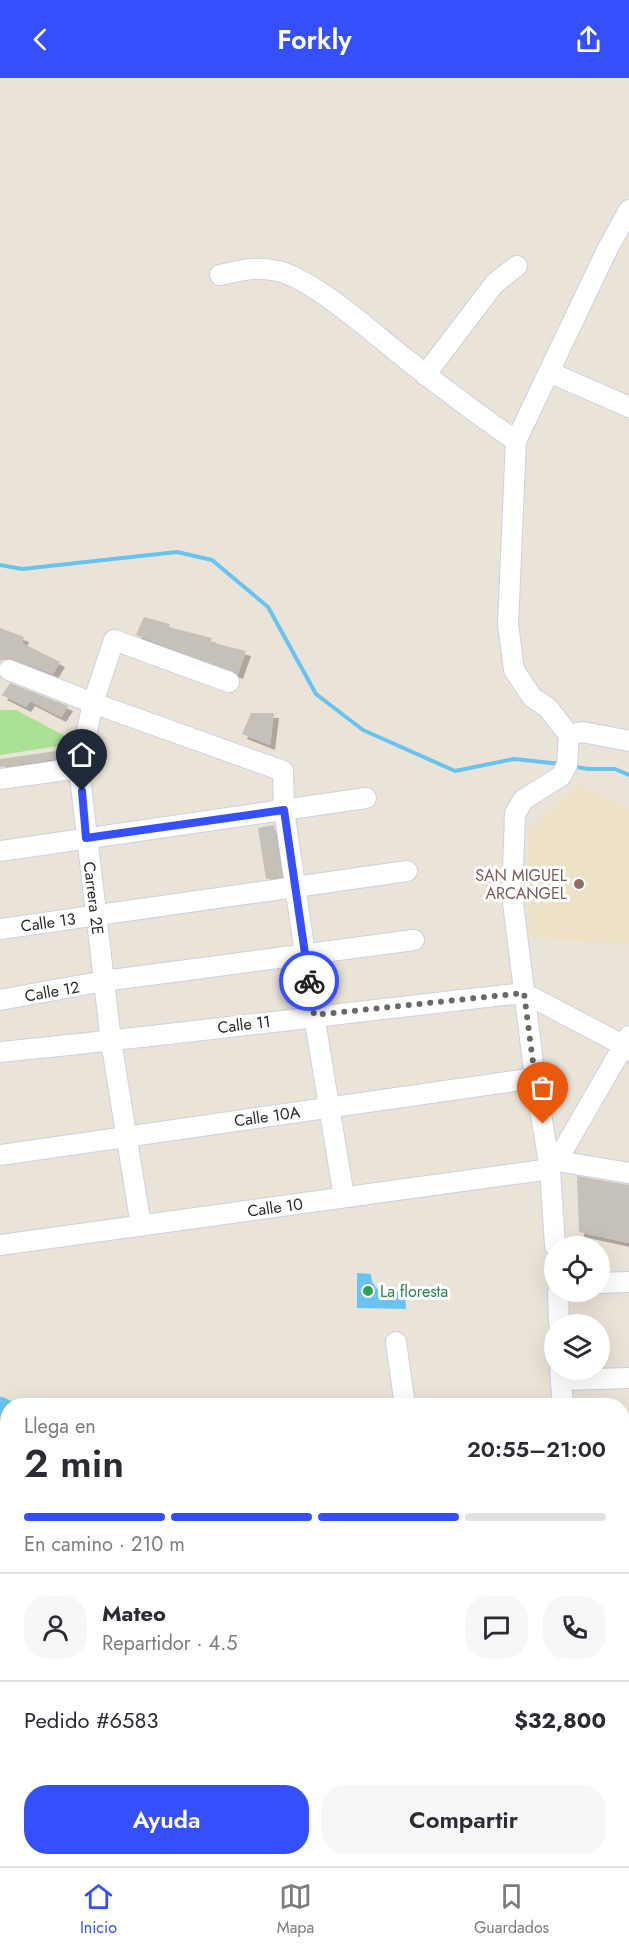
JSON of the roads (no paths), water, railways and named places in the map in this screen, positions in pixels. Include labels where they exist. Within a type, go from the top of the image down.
[{"type":"street","points":[[555,1236],[554,1165],[535,1078],[512,895],[515,814],[523,800],[561,776],[567,765],[569,735],[548,708],[532,697],[514,670],[508,624],[516,441],[607,250],[629,210]]},
{"type":"street","points":[[425,375],[495,283],[517,266]]},
{"type":"street","points":[[220,275],[251,268],[280,272],[309,285],[425,375],[516,441]]},
{"type":"street","points":[[549,372],[629,402]]},
{"type":"street","name":"Carrera 2E","points":[[141,1226],[111,1041],[79,768],[93,703],[114,640],[229,682]]},
{"type":"street","points":[[9,670],[93,703],[284,771],[284,810],[344,1197]]},
{"type":"street","points":[[569,735],[583,732],[629,741]]},
{"type":"street","points":[[0,779],[79,768]]},
{"type":"street","points":[[0,851],[366,798]]},
{"type":"street","name":"Calle 13","points":[[0,929],[406,871]]},
{"type":"street","name":"Calle 12","points":[[0,1000],[104,981],[414,940]]},
{"type":"street","points":[[524,993],[627,1044],[554,1165]]},
{"type":"street","name":"Calle 11","points":[[0,1052],[524,993]]},
{"type":"street","name":"Calle 10A","points":[[0,1155],[535,1078]]},
{"type":"street","name":"Calle 10","points":[[0,1245],[554,1165],[629,1173]]},
{"type":"street","points":[[610,1283],[629,1282]]},
{"type":"street","points":[[396,1342],[404,1398]]},
{"type":"street","points":[[610,1377],[629,1378]]},
{"type":"street","points":[[560,1380],[562,1398]]},
{"type":"water","name":"La floresta","points":[[357,1273],[371,1274],[374,1286],[384,1294],[405,1289],[406,1309],[357,1308]]},
{"type":"waterway","points":[[0,565],[22,569],[177,552],[212,560],[268,607],[316,694],[363,730],[455,771],[514,759],[561,764]]},
{"type":"waterway","points":[[571,766],[588,769],[615,769],[629,775]]},
{"type":"place","name":"SAN MIGUEL ARCANGEL","points":[[579,884]]},
{"type":"place","name":"La floresta","points":[[368,1291]]}]
